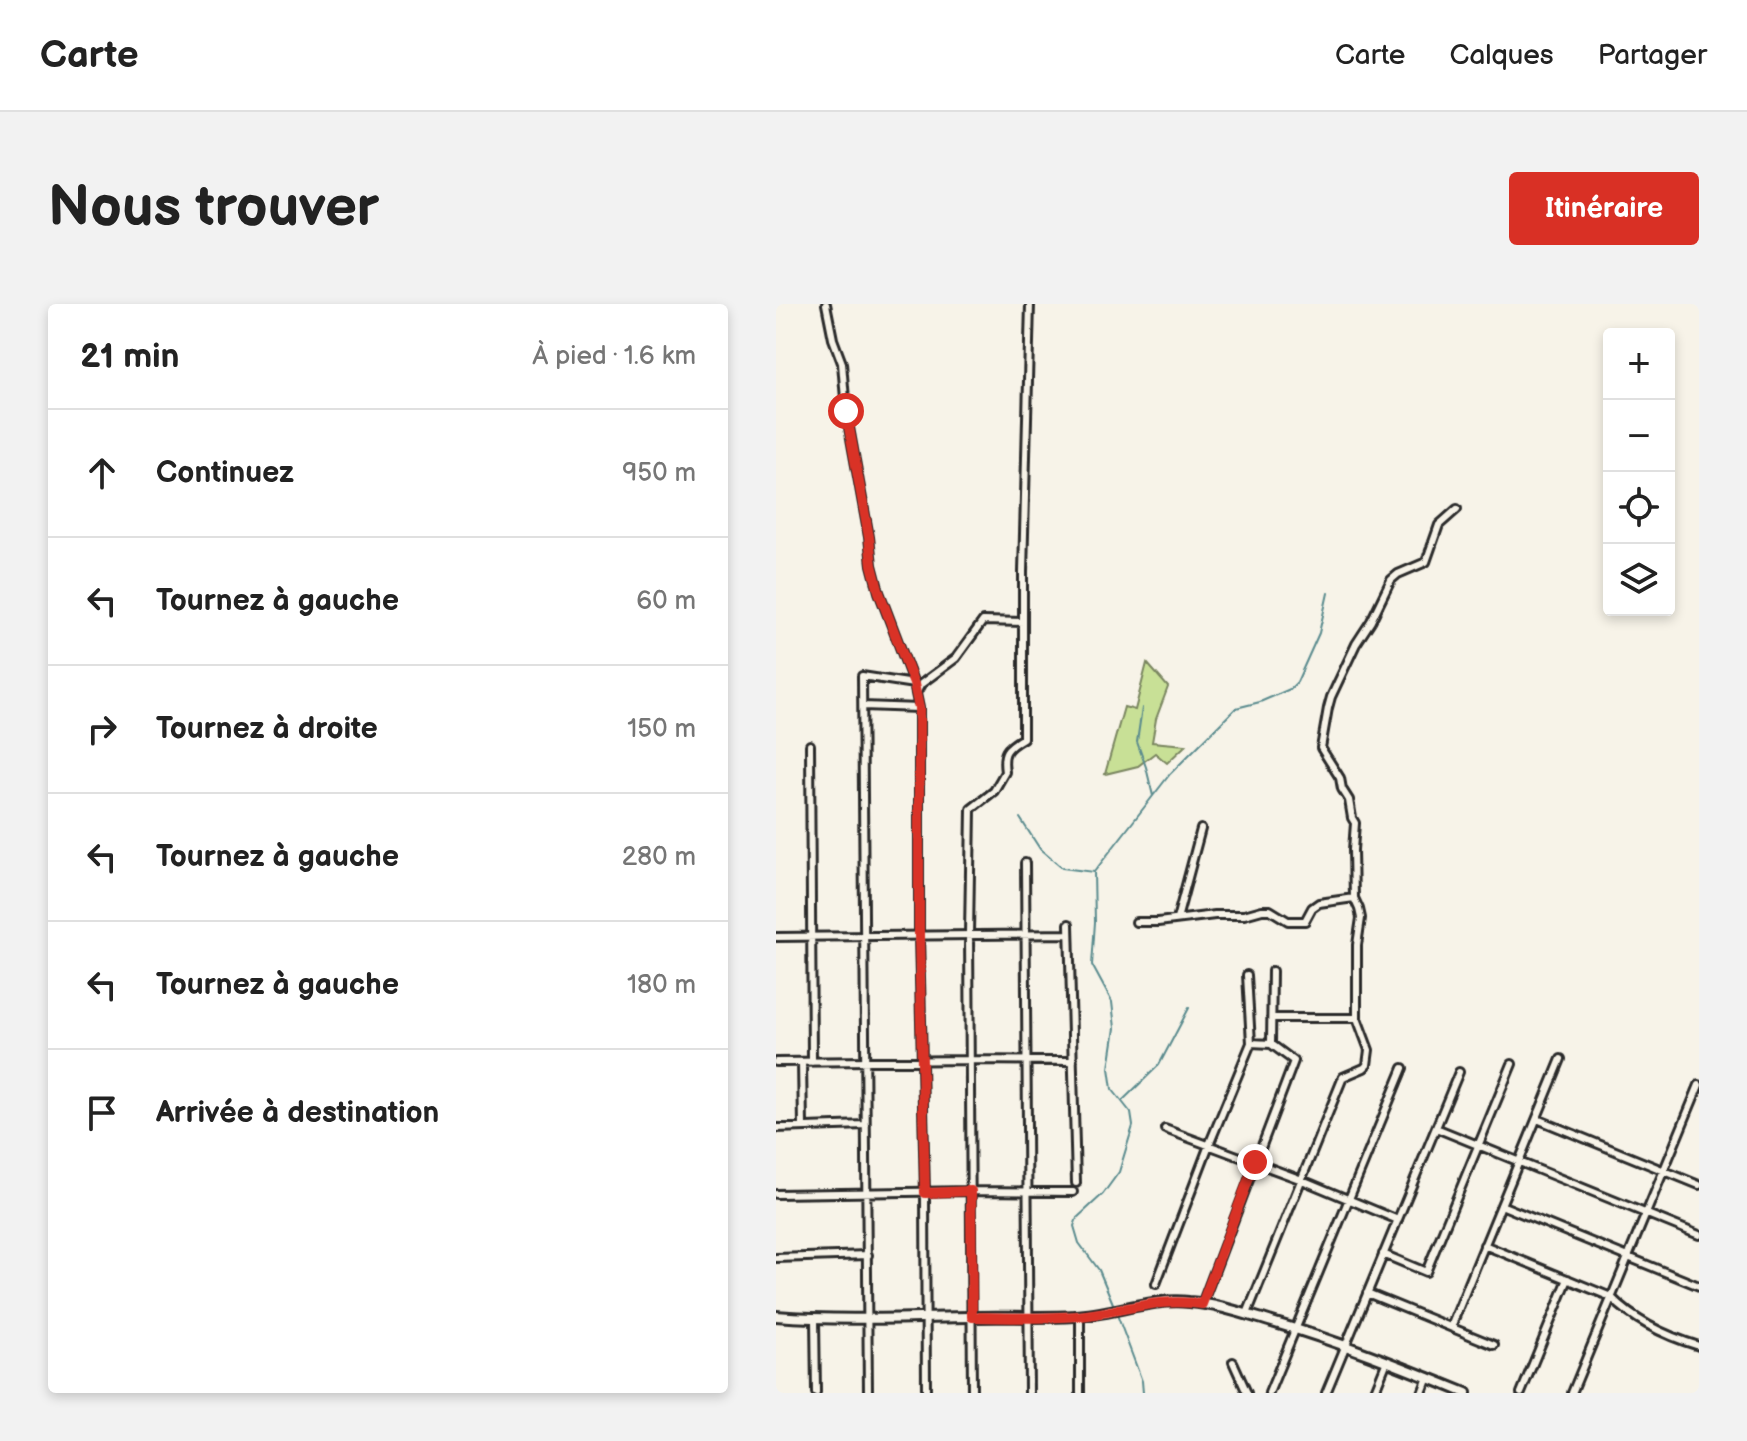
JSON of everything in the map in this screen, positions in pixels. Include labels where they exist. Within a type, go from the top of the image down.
[{"type":"main road","points":[[776,1316],[1029,1318],[1080,1316],[1171,1301],[1202,1304],[1247,1314],[1346,1346],[1466,1393]]},
{"type":"street","points":[[826,304],[833,339],[842,363],[846,411],[872,565],[914,684],[919,708],[920,1062],[925,1193],[926,1393]]},
{"type":"street","points":[[972,1393],[971,809],[994,791],[1005,772],[1003,759],[1009,746],[1023,738],[1023,572],[1030,304]]},
{"type":"street","points":[[1247,1314],[1343,1077],[1367,1065],[1369,1050],[1357,1018],[1357,945],[1361,918],[1354,898],[1355,823],[1340,778],[1321,748],[1328,708],[1349,658],[1391,580],[1426,562],[1439,525],[1457,509]]},
{"type":"street","points":[[916,693],[921,684],[956,658],[983,621],[1023,622]]},
{"type":"street","points":[[868,1393],[862,676],[914,684]]},
{"type":"street","points":[[863,706],[919,708]]},
{"type":"street","points":[[810,745],[812,1062]]},
{"type":"street","points":[[1177,919],[1201,829]]},
{"type":"street","points":[[1025,863],[1029,1393]]},
{"type":"street","points":[[1136,922],[1244,915],[1262,910],[1270,910],[1288,921],[1305,921],[1312,908],[1319,903],[1354,898]]},
{"type":"street","points":[[1069,924],[1076,1183]]},
{"type":"street","points":[[776,937],[1069,934]]},
{"type":"street","points":[[1271,1044],[1272,971]]},
{"type":"street","points":[[1156,1284],[1251,1043],[1247,975]]},
{"type":"street","points":[[1272,1018],[1357,1018]]},
{"type":"street","points":[[1202,1304],[1294,1061],[1271,1044],[1251,1043]]},
{"type":"street","points":[[1451,1327],[1561,1059]]},
{"type":"street","points":[[776,1062],[1073,1061]]},
{"type":"street","points":[[802,1062],[803,1127]]},
{"type":"street","points":[[1383,1254],[1426,1272],[1512,1064]]},
{"type":"street","points":[[1269,1393],[1403,1068]]},
{"type":"street","points":[[1326,1393],[1459,1072]]},
{"type":"street","points":[[1572,1393],[1698,1090]]},
{"type":"street","points":[[1537,1119],[1699,1185]]},
{"type":"street","points":[[776,1128],[866,1125]]},
{"type":"street","points":[[1436,1128],[1699,1235]]},
{"type":"street","points":[[1165,1129],[1398,1220]]},
{"type":"street","points":[[776,1194],[1073,1192]]},
{"type":"street","points":[[1501,1205],[1699,1286]]},
{"type":"street","points":[[1484,1245],[1611,1297],[1623,1310],[1646,1325],[1699,1346]]},
{"type":"street","points":[[776,1258],[868,1255]]},
{"type":"street","points":[[1521,1393],[1568,1279]]},
{"type":"street","points":[[1367,1293],[1494,1345]]},
{"type":"street","points":[[1080,1316],[1080,1393]]},
{"type":"street","points":[[815,1318],[816,1393]]},
{"type":"street","points":[[1374,1393],[1387,1361]]},
{"type":"street","points":[[1233,1362],[1247,1393]]},
{"type":"street","points":[[1422,1393],[1428,1377]]},
{"type":"green space","points":[[1147,663],[1168,687],[1156,719],[1152,742],[1186,745],[1167,763],[1155,753],[1138,766],[1105,774],[1124,707],[1135,710]]},
{"type":"waterway","points":[[1114,1306],[1099,1270],[1079,1243],[1074,1226],[1077,1218],[1103,1194],[1119,1172],[1133,1126],[1131,1113],[1112,1089],[1109,1068],[1115,1028],[1112,1002],[1092,965],[1094,872],[1170,774],[1236,708],[1260,702],[1290,689],[1297,682],[1319,633],[1328,593]]},
{"type":"waterway","points":[[1142,708],[1137,742],[1153,796]]},
{"type":"waterway","points":[[1020,818],[1040,849],[1062,868],[1094,872]]},
{"type":"waterway","points":[[1123,1100],[1159,1065],[1189,1008]]},
{"type":"waterway","points":[[1116,1312],[1142,1381],[1143,1393]]},
{"type":"route","points":[[846,411],[872,565],[914,684],[919,708],[920,1062],[925,1193],[971,1191],[972,1317],[1080,1316],[1150,1303],[1171,1301],[1202,1304],[1255,1162]]}]
